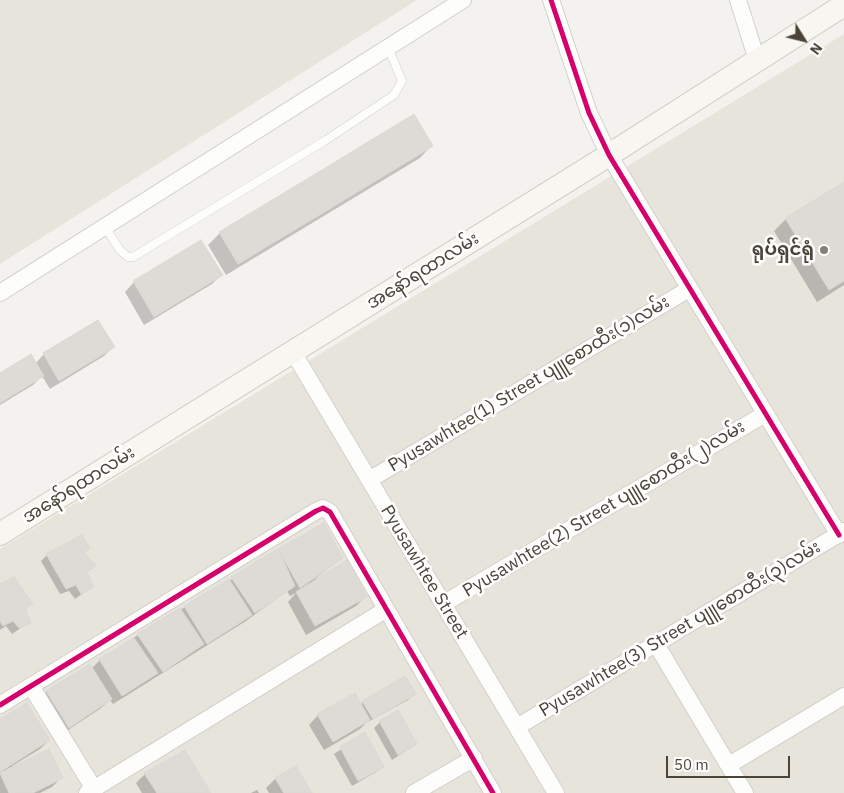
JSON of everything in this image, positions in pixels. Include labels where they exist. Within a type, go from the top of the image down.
[{"type":"main road","name":"အနော်ရထာလမ်း","points":[[0,534],[843,7]]},
{"type":"street","points":[[0,293],[462,0]]},
{"type":"street","points":[[551,0],[589,113],[609,155],[765,414],[841,533]]},
{"type":"street","points":[[738,0],[757,60]]},
{"type":"street","name":"Pyusawhtee(1) Street ပျူစောထီး(၁)လမ်း","points":[[369,480],[689,289]]},
{"type":"street","name":"Pyusawhtee Street","points":[[293,352],[556,793]]},
{"type":"street","name":"Pyusawhtee(2) Street ပျူစောထီး(၂)လမ်း","points":[[443,604],[765,414]]},
{"type":"street","points":[[0,705],[323,508],[330,512],[385,610],[493,793]]},
{"type":"street","name":"Pyusawhtee(3) Street ပျူစောထီး(၃)လမ်း","points":[[517,727],[841,533]]},
{"type":"street","points":[[31,686],[91,791],[385,610]]},
{"type":"street","points":[[656,644],[745,793]]},
{"type":"street","points":[[729,765],[844,696]]},
{"type":"street","points":[[414,793],[474,758]]},
{"type":"lane","points":[[105,227],[120,250],[128,257],[133,257],[326,140],[394,95],[402,81],[388,47]]},
{"type":"shaded area","points":[[0,0],[417,0],[0,264]]},
{"type":"shaded area","points":[[844,34],[844,793],[0,793],[0,549]]},
{"type":"building","points":[[414,114],[433,146],[336,205],[317,173]]},
{"type":"building","points":[[317,173],[336,205],[238,264],[219,232]]},
{"type":"building","name":"ရုပ်ရှင်ရုံ","points":[[844,182],[844,281],[829,290],[785,218]]},
{"type":"building","points":[[201,240],[223,275],[154,317],[133,281]]},
{"type":"building","points":[[98,320],[115,347],[59,381],[43,353]]},
{"type":"building","points":[[31,354],[44,376],[0,403],[0,373]]},
{"type":"building","points":[[324,523],[343,558],[300,588],[278,549]]},
{"type":"building","points":[[82,535],[90,548],[84,552],[96,566],[87,572],[94,587],[81,594],[76,585],[66,589],[46,554]]},
{"type":"building","points":[[278,549],[295,586],[255,613],[231,577]]},
{"type":"building","points":[[347,560],[367,597],[315,626],[296,592]]},
{"type":"building","points":[[14,577],[33,604],[25,609],[31,623],[19,628],[13,621],[3,626],[0,621],[0,584]]},
{"type":"building","points":[[229,579],[252,615],[207,644],[184,606]]},
{"type":"building","points":[[180,608],[204,644],[163,672],[137,634]]},
{"type":"building","points":[[134,638],[158,673],[122,696],[99,659]]},
{"type":"building","points":[[90,664],[112,699],[69,728],[46,691]]},
{"type":"building","points":[[405,676],[416,694],[373,719],[362,701]]},
{"type":"building","points":[[355,693],[370,720],[333,742],[317,714]]},
{"type":"building","points":[[27,703],[50,740],[0,772],[0,719]]},
{"type":"building","points":[[398,710],[417,744],[398,755],[379,721]]},
{"type":"building","points":[[365,732],[384,767],[358,781],[340,747]]},
{"type":"building","points":[[49,749],[63,778],[33,793],[9,793],[0,773]]},
{"type":"building","points":[[185,750],[211,793],[157,793],[144,773]]},
{"type":"building","points":[[296,766],[312,793],[284,793],[275,778]]},
{"type":"cycle path","points":[[551,0],[589,113],[609,155],[839,535]]},
{"type":"cycle path","points":[[0,705],[323,508],[330,512],[493,793]]},
{"type":"place","name":"ရုပ်ရှင်ရုံ","points":[[824,250]]}]
